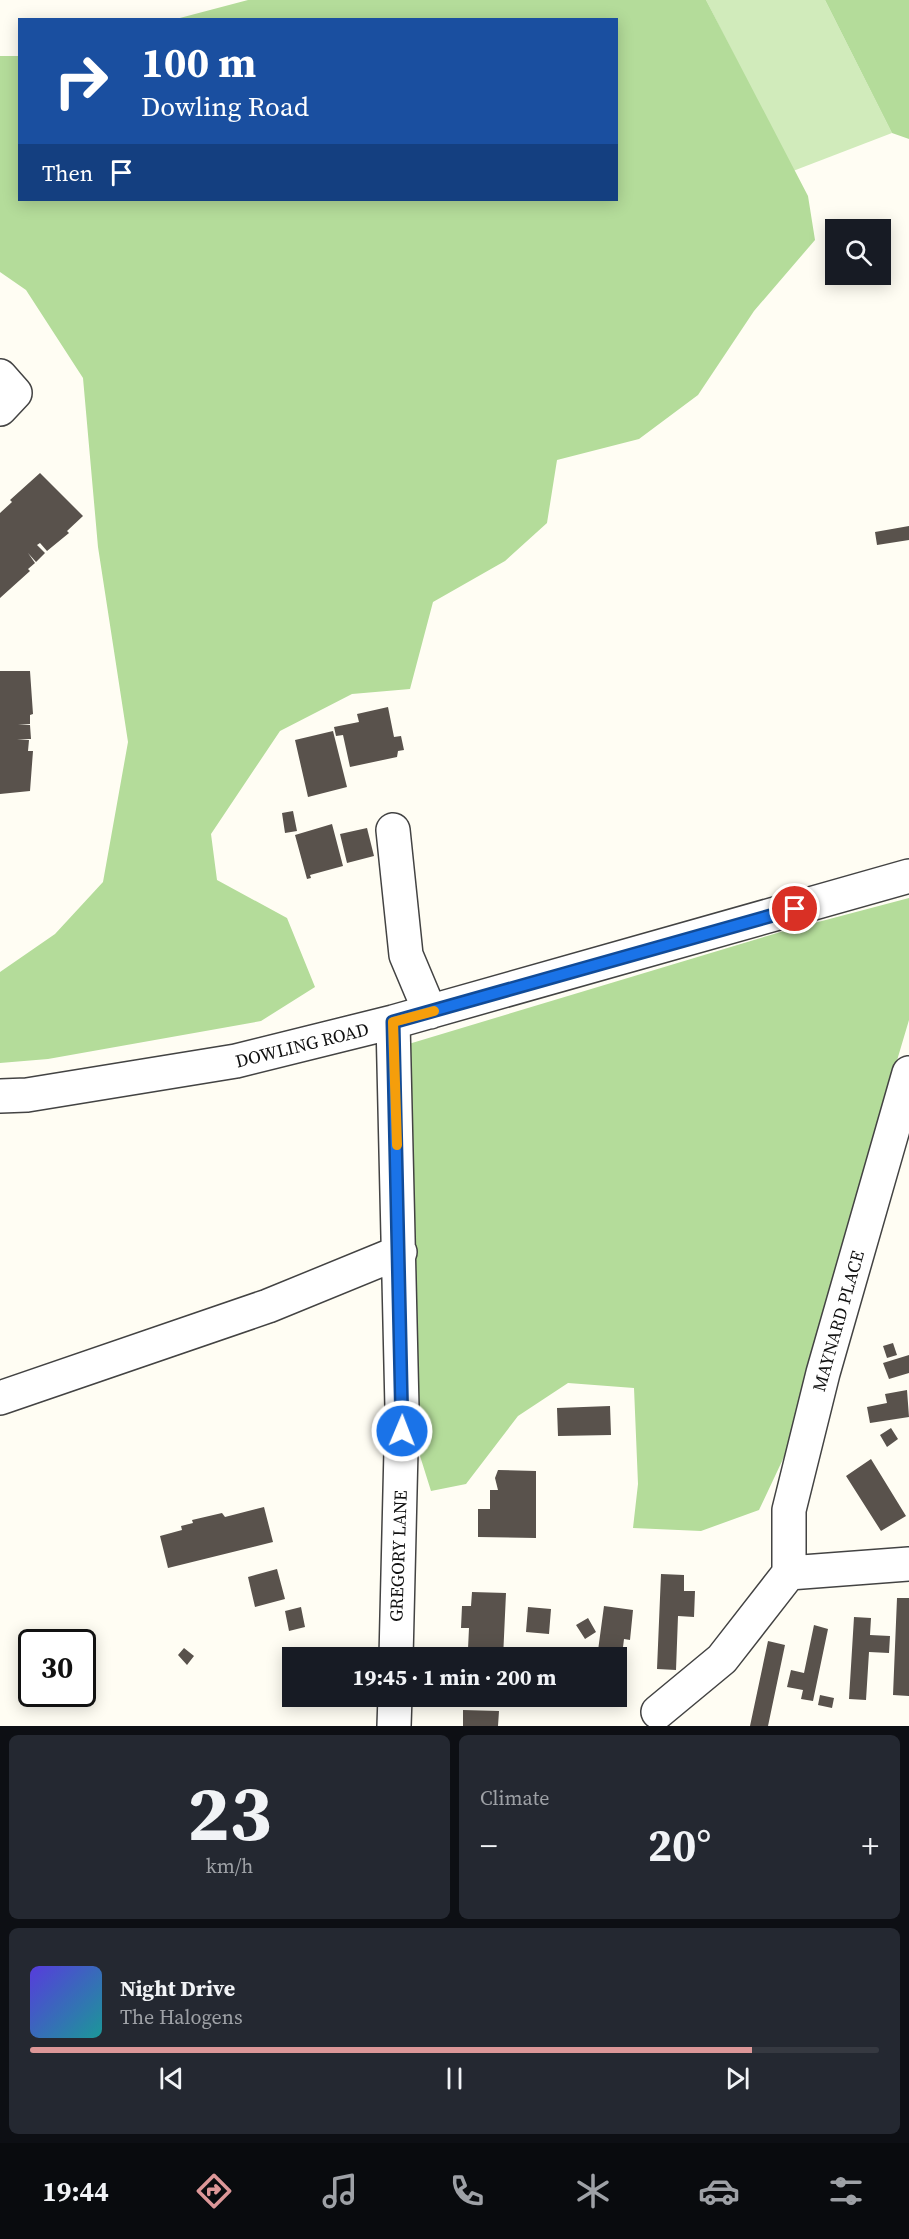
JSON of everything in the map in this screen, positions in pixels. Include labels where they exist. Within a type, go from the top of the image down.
[{"type":"street","points":[[0,376],[15,393],[0,409]]},
{"type":"street","points":[[393,830],[406,955],[430,1012]]},
{"type":"street","name":"DOWLING ROAD","points":[[0,1096],[27,1095],[236,1061],[430,1012],[909,876]]},
{"type":"street","name":"GREGORY LANE","points":[[393,1022],[402,1408],[396,1647]]},
{"type":"street","name":"MAYNARD PLACE","points":[[789,1573],[789,1510],[823,1373],[903,1121],[909,1073]]},
{"type":"street","points":[[0,1398],[268,1306],[400,1252]]},
{"type":"street","points":[[658,1712],[722,1659],[789,1573],[909,1564]]},
{"type":"street","points":[[394,1726],[395,1707]]},
{"type":"green space","points":[[248,0],[706,0],[808,196],[815,240],[754,311],[698,395],[639,439],[557,460],[547,523],[505,561],[433,602],[410,689],[352,694],[280,731],[211,834],[217,880],[287,918],[315,987],[261,1021],[48,1059],[0,1063],[0,972],[55,934],[103,882],[128,742],[98,547],[83,378],[26,290],[0,272],[0,56],[18,56],[18,201],[618,201],[618,18],[180,18]]},
{"type":"green space","points":[[706,0],[825,0],[892,133],[793,171]]},
{"type":"green space","points":[[825,0],[909,0],[909,139],[892,133]]},
{"type":"green space","points":[[909,898],[909,1020],[855,1202],[791,1442],[759,1510],[701,1531],[633,1528],[638,1484],[634,1388],[568,1383],[518,1416],[466,1484],[431,1491],[415,1440],[402,1046],[784,931]]},
{"type":"building","points":[[40,473],[83,516],[67,531],[69,533],[47,551],[40,543],[37,545],[45,553],[36,562],[28,553],[35,563],[28,569],[30,571],[0,598],[0,513],[12,502],[10,500]]},
{"type":"building","points":[[909,526],[909,540],[877,545],[875,532]]},
{"type":"building","points":[[0,671],[30,671],[33,714],[30,715],[30,724],[18,725],[30,725],[31,739],[17,739],[29,740],[28,751],[33,751],[30,791],[0,794]]},
{"type":"building","points":[[388,707],[394,737],[401,736],[404,750],[398,751],[397,757],[350,767],[343,735],[336,736],[334,727],[359,722],[357,714]]},
{"type":"building","points":[[333,731],[347,787],[308,797],[295,740]]},
{"type":"building","points":[[293,811],[297,831],[285,833],[282,813]]},
{"type":"building","points":[[332,824],[343,866],[310,875],[311,878],[307,879],[295,835]]},
{"type":"building","points":[[367,828],[374,856],[347,863],[340,834]]},
{"type":"building","points":[[893,1343],[897,1355],[887,1358],[883,1346]]},
{"type":"building","points":[[909,1355],[909,1373],[889,1379],[883,1363]]},
{"type":"building","points":[[907,1390],[909,1417],[870,1423],[867,1407],[887,1403],[885,1394]]},
{"type":"building","points":[[610,1406],[611,1435],[558,1436],[557,1408]]},
{"type":"building","points":[[891,1428],[898,1439],[887,1447],[880,1435]]},
{"type":"building","points":[[871,1459],[906,1516],[881,1531],[846,1476]]},
{"type":"building","points":[[498,1470],[536,1471],[536,1538],[478,1537],[478,1509],[490,1509],[490,1490],[498,1490],[495,1478]]},
{"type":"building","points":[[264,1507],[273,1542],[168,1568],[160,1536],[182,1530],[181,1526],[193,1523],[192,1520],[222,1513],[225,1517]]},
{"type":"building","points":[[277,1569],[285,1599],[255,1607],[248,1577]]},
{"type":"building","points":[[661,1574],[684,1575],[684,1591],[695,1591],[694,1617],[678,1616],[676,1670],[657,1669]]},
{"type":"building","points":[[472,1592],[506,1593],[504,1647],[468,1647],[469,1628],[461,1628],[462,1606],[471,1606]]},
{"type":"building","points":[[897,1598],[909,1598],[909,1696],[893,1695]]},
{"type":"building","points":[[604,1606],[633,1610],[630,1640],[624,1639],[623,1647],[598,1647]]},
{"type":"building","points":[[301,1607],[305,1627],[289,1631],[285,1611]]},
{"type":"building","points":[[528,1607],[551,1609],[549,1634],[526,1632]]},
{"type":"building","points":[[854,1617],[871,1618],[870,1635],[890,1636],[889,1653],[869,1652],[866,1700],[849,1699]]},
{"type":"building","points":[[588,1618],[596,1632],[585,1639],[576,1625]]},
{"type":"building","points":[[814,1625],[828,1629],[813,1701],[801,1699],[803,1690],[787,1687],[791,1670],[804,1673]]},
{"type":"building","points":[[768,1641],[785,1645],[768,1726],[750,1726]]},
{"type":"building","points":[[184,1648],[194,1656],[187,1665],[178,1655]]},
{"type":"building","points":[[820,1695],[834,1698],[832,1708],[818,1705]]},
{"type":"building","points":[[463,1710],[499,1711],[498,1726],[463,1726]]},
{"type":"slow traffic","points":[[397,1145],[393,1022],[434,1011]]},
{"type":"route","points":[[402,1431],[399,1199],[393,1022],[795,909]]}]
